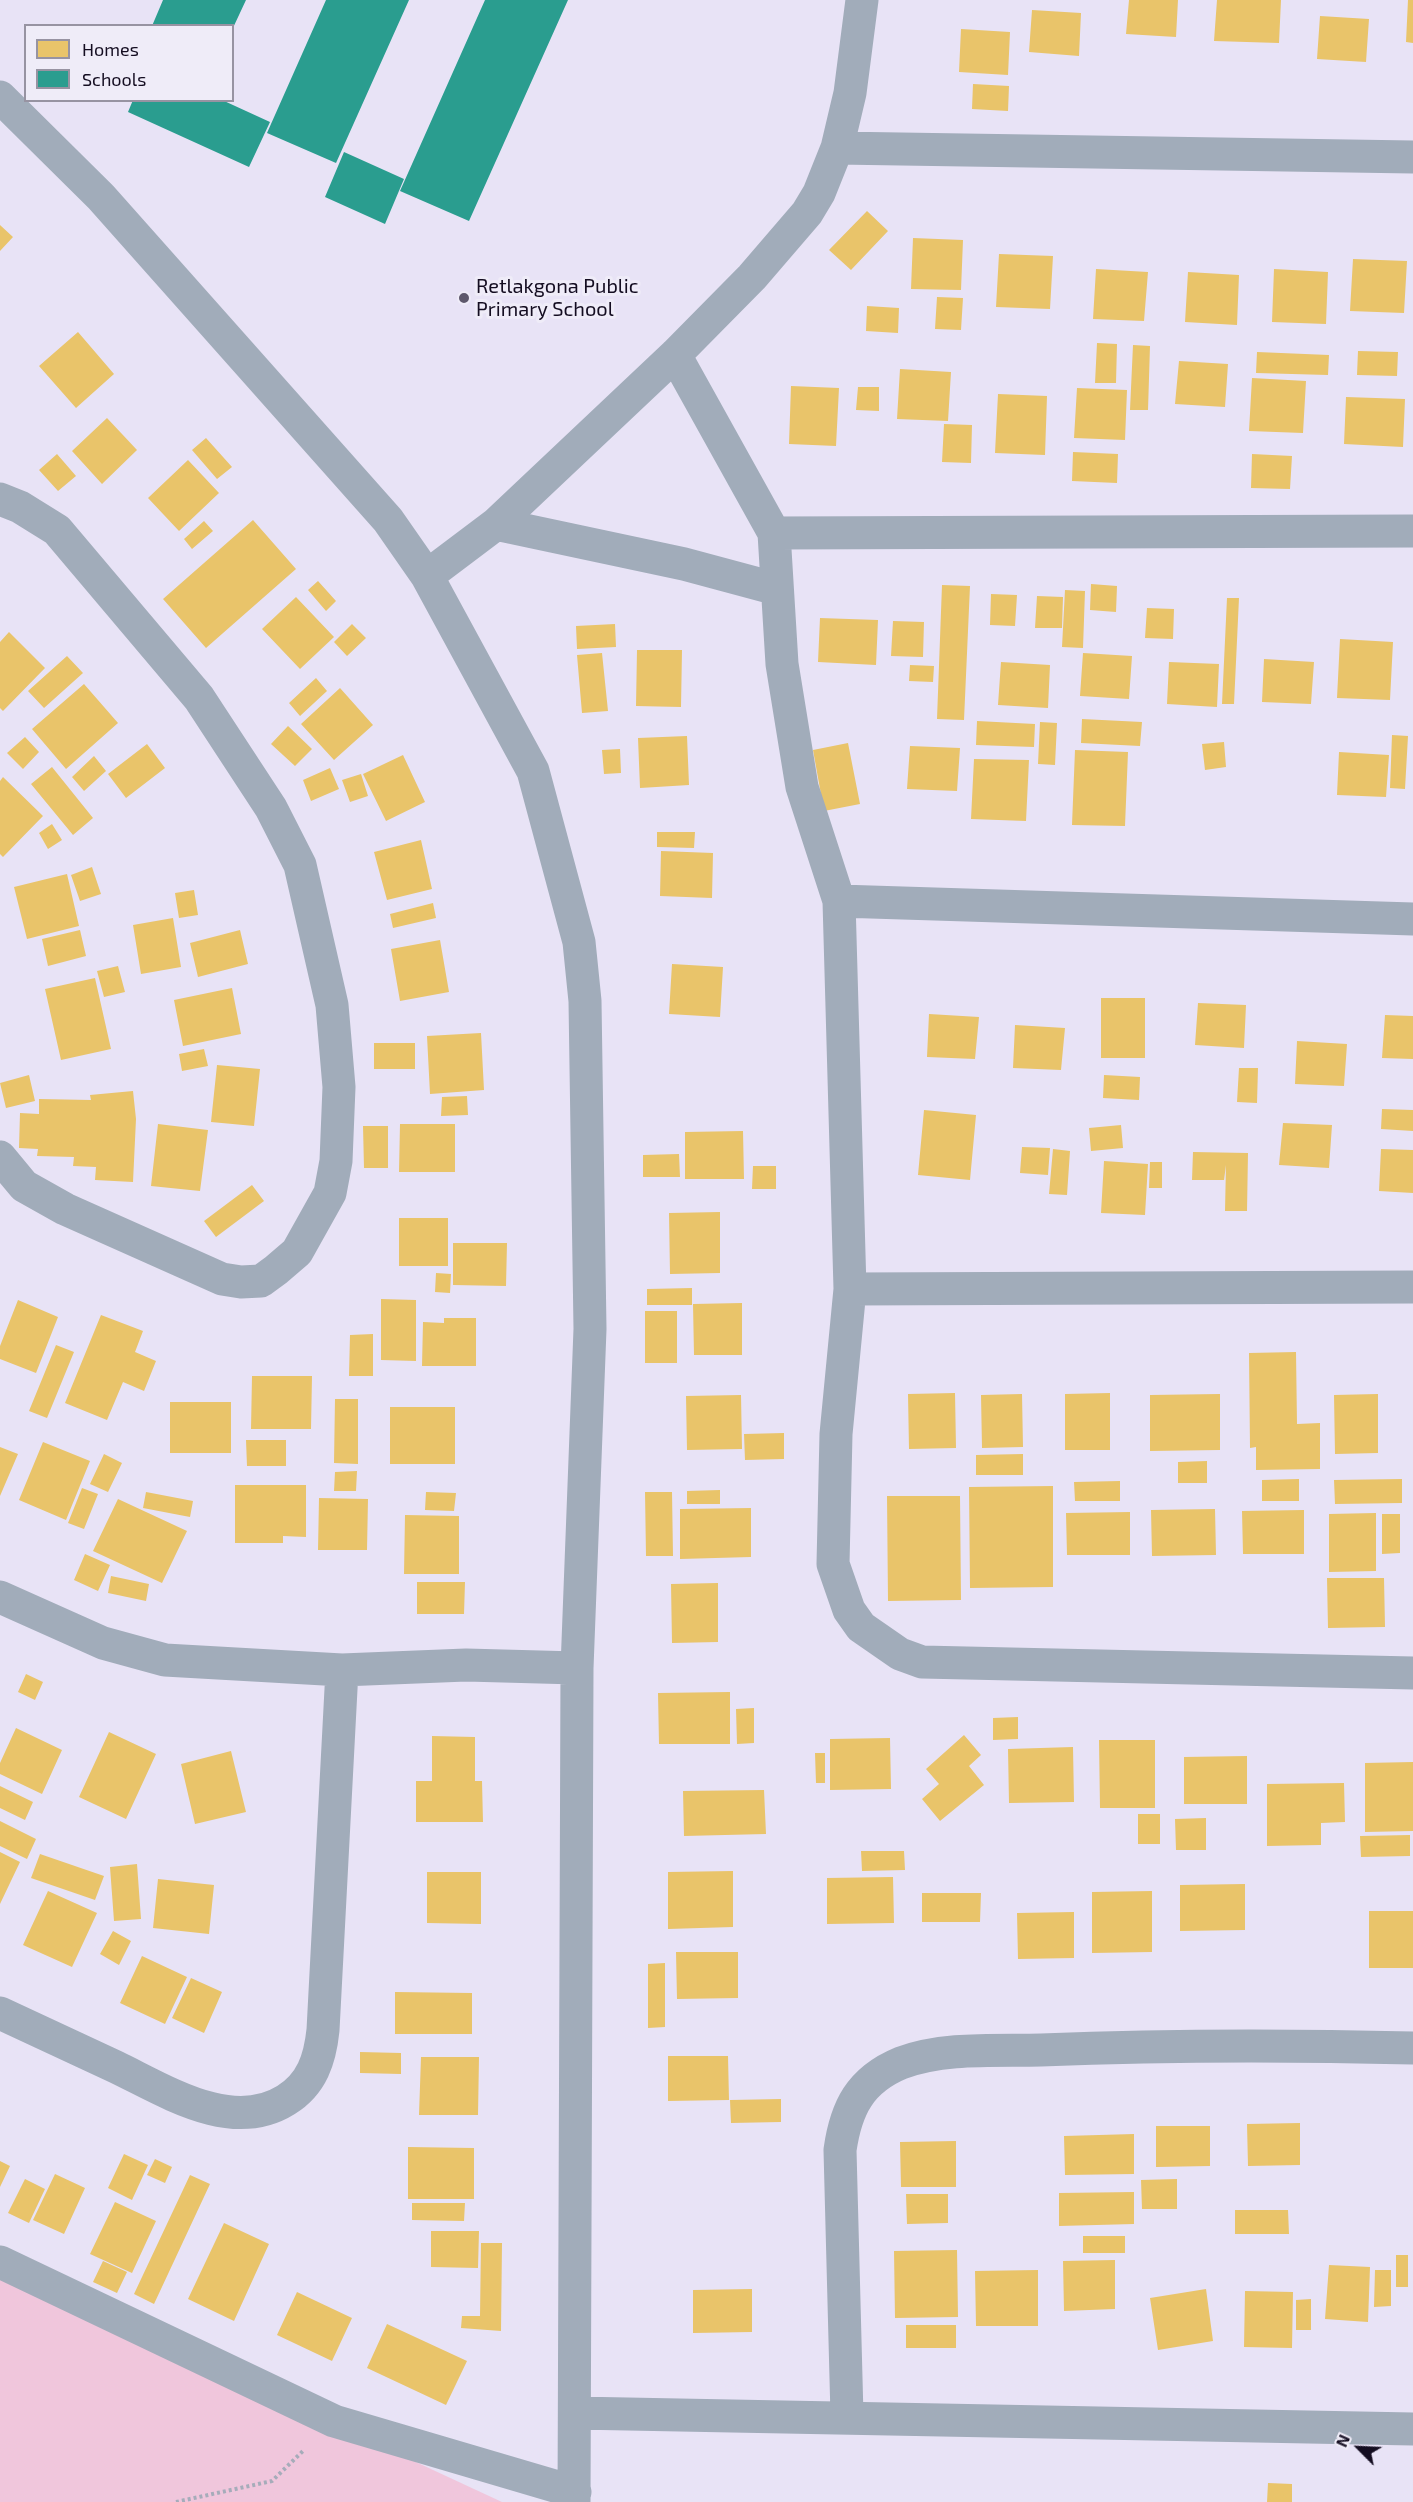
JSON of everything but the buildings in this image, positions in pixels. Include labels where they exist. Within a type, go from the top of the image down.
[{"type":"street","points":[[427,576],[496,524],[675,355],[752,277],[807,213],[819,193],[837,148],[850,93],[862,0]]},
{"type":"street","points":[[0,97],[101,197],[388,520],[427,576],[533,771],[579,942],[585,1001],[590,1329],[577,1668],[574,2497],[334,2421],[0,2262]]},
{"type":"street","points":[[837,148],[1413,157]]},
{"type":"street","points":[[675,355],[774,533],[782,664],[801,787],[839,901],[850,1289],[836,1434],[833,1564],[849,1610],[861,1627],[880,1642],[900,1654],[922,1662],[1413,1672]]},
{"type":"street","points":[[0,499],[20,507],[57,530],[199,698],[271,808],[300,866],[332,1005],[339,1087],[336,1161],[330,1193],[297,1252],[261,1281],[241,1282],[222,1279],[65,1209],[24,1186],[0,1157]]},
{"type":"street","points":[[496,524],[684,564],[777,589]]},
{"type":"street","points":[[774,533],[1413,531]]},
{"type":"street","points":[[839,901],[1413,919]]},
{"type":"street","points":[[850,1289],[1413,1287]]},
{"type":"street","points":[[0,1597],[103,1643],[165,1660],[342,1670],[466,1665],[577,1668]]},
{"type":"street","points":[[0,2013],[191,2103],[226,2112],[250,2112],[274,2107],[306,2084],[320,2053],[323,2031],[342,1670]]},
{"type":"street","points":[[847,2416],[840,2150],[843,2129],[861,2088],[875,2077],[901,2063],[940,2053],[1108,2048],[1413,2048]]},
{"type":"street","points":[[576,2413],[847,2416],[1413,2429]]},
{"type":"path","points":[[176,2502],[272,2481],[334,2421]]},
{"type":"shaded area","points":[[0,2269],[502,2502],[0,2502]]},
{"type":"place","name":"Retlakgona Public Primary School","points":[[464,298]]}]
